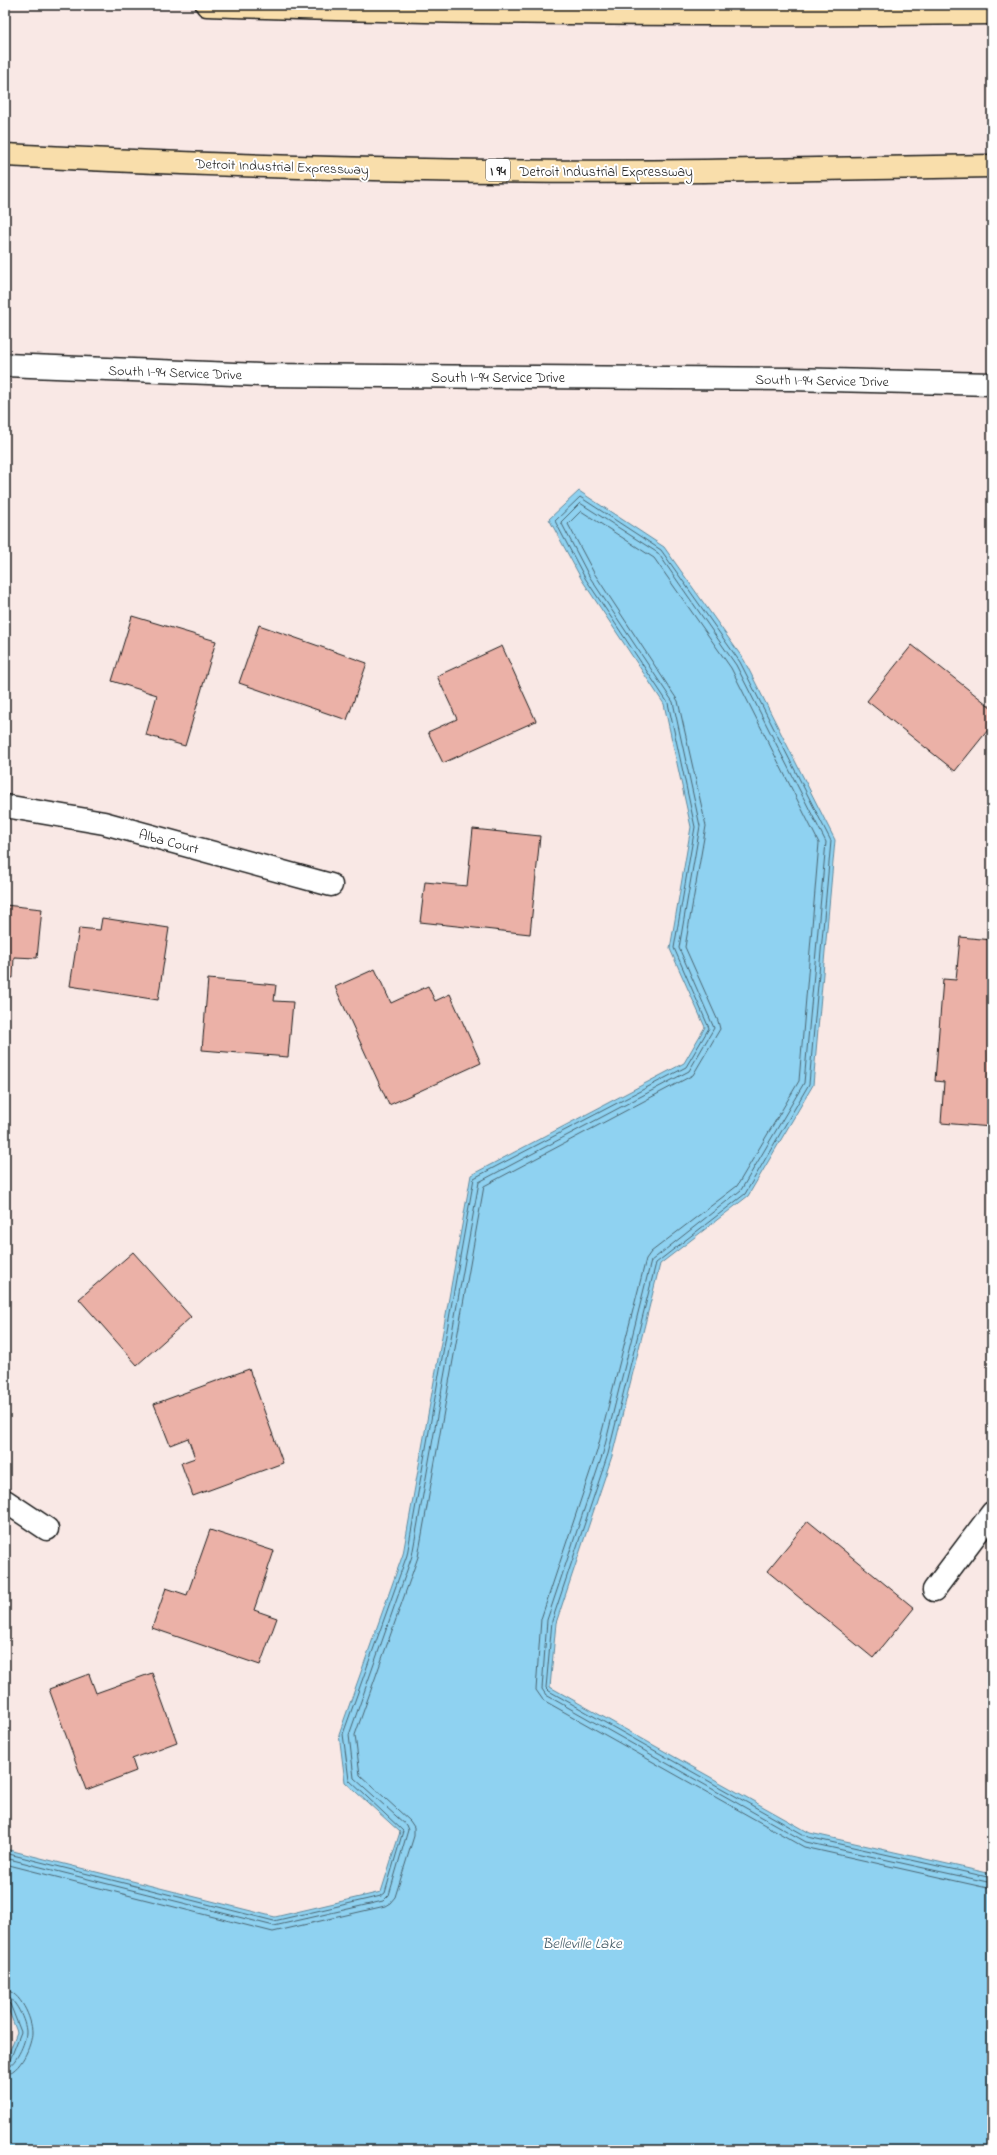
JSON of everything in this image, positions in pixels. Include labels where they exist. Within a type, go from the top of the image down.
[{"type":"highway","points":[[207,5],[413,12],[792,15],[992,13]]},
{"type":"highway","name":"Detroit Industrial Expressway","points":[[5,155],[145,162],[428,170],[703,171],[992,166]]},
{"type":"street","name":"South I-94 Service Drive","points":[[5,365],[260,375],[790,379],[992,384]]},
{"type":"street","name":"Alba Court","points":[[5,806],[104,823],[331,885]]},
{"type":"street","points":[[5,1501],[47,1529]]},
{"type":"street","points":[[934,1590],[992,1513]]},
{"type":"water","name":"Belleville Lake","points":[[579,491],[664,547],[744,660],[835,840],[813,1085],[748,1196],[660,1264],[612,1456],[556,1623],[550,1687],[810,1833],[992,1874],[992,2150],[5,2150],[5,2063],[17,2032],[5,2001],[5,1849],[275,1917],[381,1892],[400,1832],[345,1782],[339,1734],[403,1554],[471,1175],[684,1063],[705,1027],[670,949],[691,827],[664,704],[582,580],[549,519]]},
{"type":"building","points":[[132,616],[216,641],[185,746],[146,735],[157,695],[112,681]]},
{"type":"building","points":[[259,625],[367,663],[347,720],[239,683]]},
{"type":"building","points":[[912,645],[992,708],[992,725],[955,771],[867,701]]},
{"type":"building","points":[[502,646],[536,721],[443,763],[428,732],[457,719],[437,676]]},
{"type":"building","points":[[473,829],[540,836],[530,934],[420,922],[425,882],[467,886]]},
{"type":"building","points":[[5,905],[42,909],[37,958],[14,957],[13,978],[5,977]]},
{"type":"building","points":[[102,918],[169,928],[158,1000],[70,986],[79,928],[100,930]]},
{"type":"building","points":[[960,937],[992,940],[992,1127],[941,1123],[944,1082],[935,1081],[943,979],[956,980]]},
{"type":"building","points":[[375,969],[391,1003],[428,986],[435,1001],[450,994],[481,1063],[389,1105],[335,987]]},
{"type":"building","points":[[208,979],[276,985],[274,1001],[293,1002],[288,1057],[202,1050]]},
{"type":"building","points":[[133,1252],[191,1317],[137,1365],[79,1299]]},
{"type":"building","points":[[249,1369],[283,1463],[193,1496],[181,1463],[195,1458],[188,1438],[170,1445],[154,1404]]},
{"type":"building","points":[[808,1521],[914,1608],[873,1658],[767,1571]]},
{"type":"building","points":[[210,1530],[274,1551],[254,1610],[277,1618],[260,1665],[152,1628],[166,1588],[187,1595]]},
{"type":"building","points":[[152,1673],[177,1742],[132,1759],[136,1771],[86,1790],[49,1689],[89,1674],[96,1693]]}]
